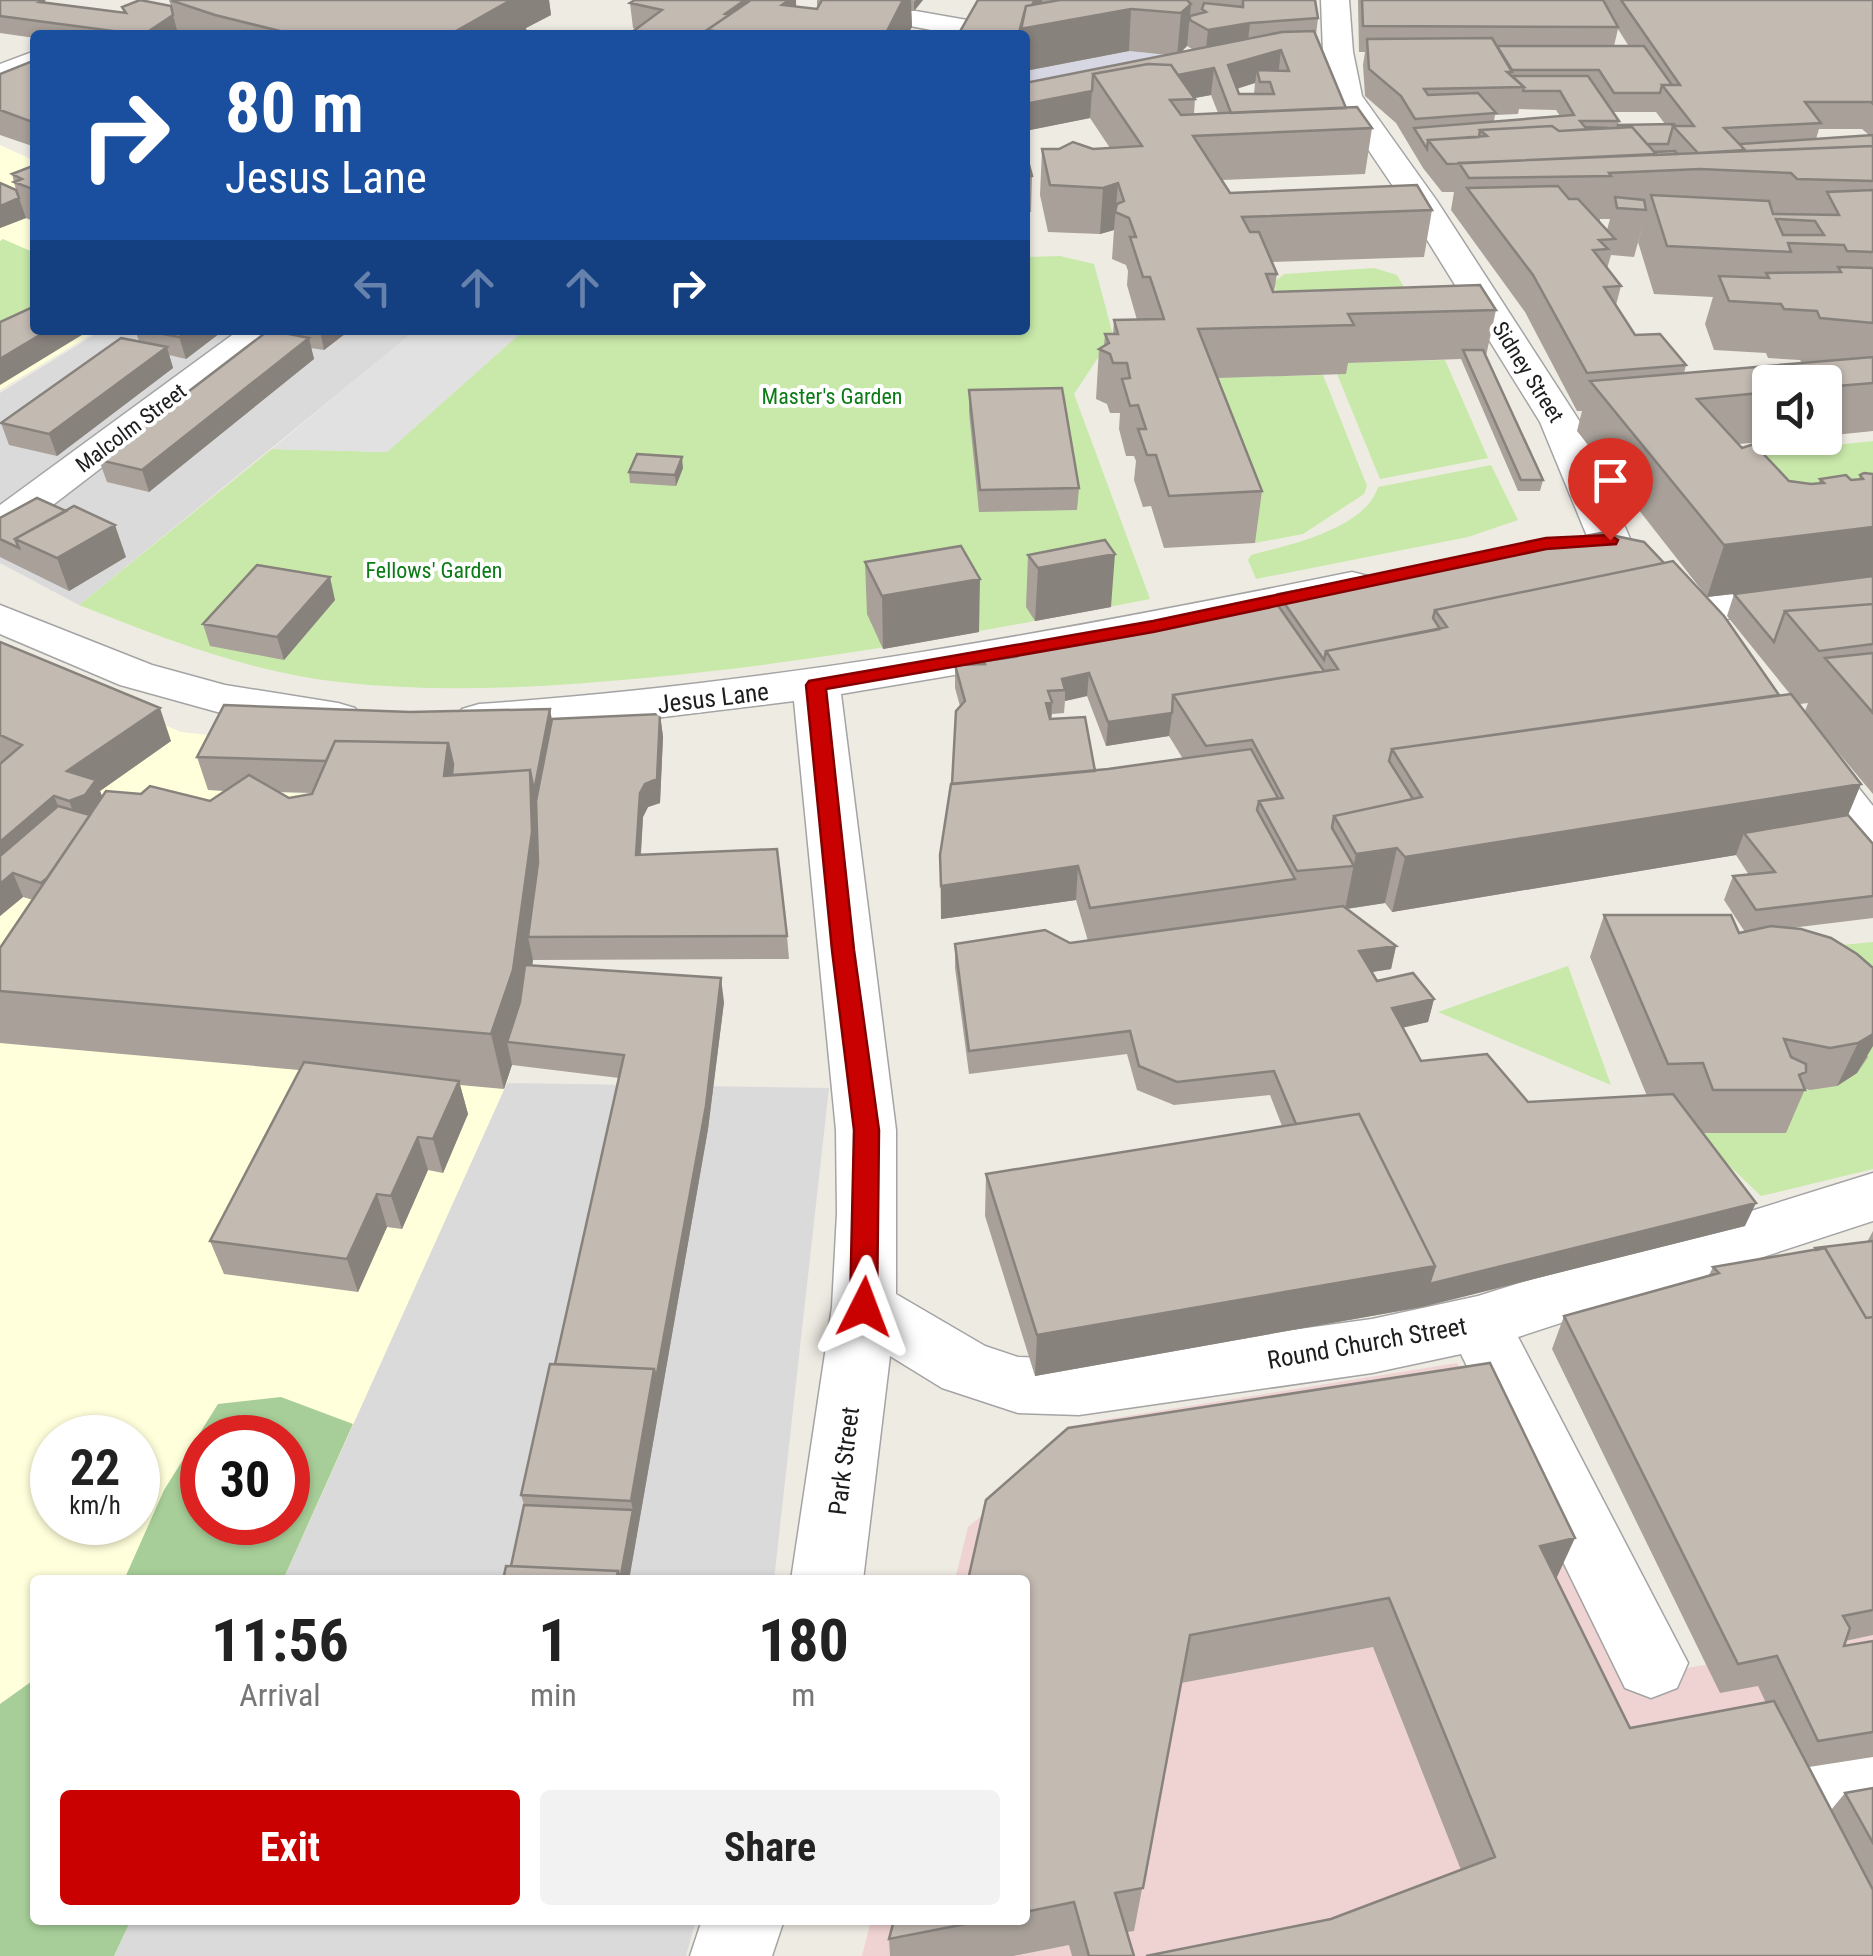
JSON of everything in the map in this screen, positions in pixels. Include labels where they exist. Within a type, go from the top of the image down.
[{"type":"street","points":[[955,30],[971,0]]},
{"type":"street","name":"Sidney Street","points":[[1335,0],[1338,54],[1347,96],[1580,420],[1640,556],[1695,610],[1730,656]]},
{"type":"street","points":[[910,18],[951,30]]},
{"type":"street","points":[[0,43],[30,46]]},
{"type":"street","points":[[0,74],[30,62]]},
{"type":"street","points":[[1420,201],[1460,199]]},
{"type":"street","name":"Malcolm Street","points":[[0,525],[256,335]]},
{"type":"street","points":[[1563,542],[1640,556]]},
{"type":"street","name":"Jesus Lane","points":[[440,720],[590,713],[816,685],[1153,626],[1401,574]]},
{"type":"street","points":[[1695,610],[1873,587]]},
{"type":"street","points":[[0,618],[136,676],[221,699],[327,718],[384,719]]},
{"type":"street","name":"Park Street","points":[[816,685],[866,1130],[864,1307],[827,1575]]},
{"type":"street","points":[[1778,718],[1873,841]]},
{"type":"street","name":"Round Church Street","points":[[864,1307],[965,1368],[1018,1386],[1079,1387],[1372,1346],[1478,1324],[1873,1198]]},
{"type":"street","points":[[1478,1324],[1652,1663]]},
{"type":"street","points":[[1782,1806],[1873,1791]]},
{"type":"street","points":[[731,1956],[741,1925]]},
{"type":"shaded area","points":[[1129,51],[1177,56],[1030,100],[1030,70]]},
{"type":"shaded area","points":[[0,145],[30,159],[30,335],[90,335],[0,390]]},
{"type":"shaded area","points":[[94,335],[410,335],[79,605],[0,563],[0,393]]},
{"type":"shaded area","points":[[409,335],[518,335],[387,452],[272,449]]},
{"type":"shaded area","points":[[0,654],[181,732],[234,738],[209,790],[393,797],[543,887],[525,1025],[507,1083],[310,1520],[310,1415],[180,1415],[180,1545],[299,1545],[285,1575],[30,1575],[30,1925],[129,1925],[114,1956],[0,1956]]},
{"type":"shaded area","points":[[507,1083],[829,1088],[775,1575],[285,1575],[299,1545],[310,1545],[310,1520]]},
{"type":"shaded area","points":[[1457,1363],[1627,1679],[1873,1634],[1873,1956],[862,1956],[870,1925],[1030,1925],[1030,1575],[956,1575],[968,1527],[1096,1421]]},
{"type":"shaded area","points":[[129,1925],[695,1925],[686,1956],[114,1956]]},
{"type":"green space","points":[[0,241],[30,251],[30,324],[0,339]]},
{"type":"green space","name":"Fellows' Garden","points":[[1060,256],[1094,264],[1113,335],[1074,394],[1150,599],[966,634],[781,663],[617,681],[458,688],[379,686],[272,670],[174,641],[79,605],[272,449],[387,452],[518,335],[1030,335],[1030,257]]},
{"type":"green space","points":[[1374,268],[1397,275],[1418,312],[1287,314],[1273,283],[1284,274]]},
{"type":"green space","points":[[1445,360],[1488,458],[1380,479],[1337,374],[1345,374],[1340,363]]},
{"type":"green space","points":[[1323,375],[1367,486],[1364,494],[1303,534],[1255,543],[1194,378]]},
{"type":"green space","points":[[1873,441],[1873,489],[1766,503],[1720,457],[1842,455],[1842,444]]},
{"type":"green space","points":[[1491,465],[1518,520],[1468,537],[1256,579],[1248,560],[1251,555],[1342,524],[1370,502],[1378,487]]},
{"type":"green space","points":[[1873,942],[1873,1169],[1761,1196],[1695,1133],[1785,1133],[1779,1087],[1810,1090],[1714,957]]},
{"type":"green space","points":[[1568,966],[1611,1085],[1438,1012]]},
{"type":"green space","points":[[281,1397],[353,1424],[310,1520],[310,1415],[211,1415],[218,1404]]},
{"type":"green space","points":[[180,1465],[180,1545],[299,1545],[285,1575],[126,1575],[140,1545],[160,1545],[160,1499]]},
{"type":"green space","points":[[30,1683],[30,1925],[129,1925],[114,1956],[0,1956],[0,1704]]},
{"type":"building","points":[[0,0],[45,0],[40,2],[126,13],[122,7],[140,0],[171,6],[173,15],[150,30],[105,30],[0,16]]},
{"type":"building","points":[[511,0],[458,30],[276,30],[173,1]]},
{"type":"building","points":[[745,0],[707,30],[635,30],[662,10],[630,3]]},
{"type":"building","points":[[751,0],[789,0],[782,5],[817,9],[822,0],[903,0],[888,30],[707,30]]},
{"type":"building","points":[[978,0],[1035,0],[1026,6],[1021,30],[961,30]]},
{"type":"building","points":[[1060,0],[1187,0],[1191,4],[1181,13],[1131,9],[1020,29],[1026,6]]},
{"type":"building","points":[[1243,0],[1315,0],[1318,18],[1208,30],[1190,20],[1190,16],[1206,12],[1202,9],[1204,3],[1243,7]]},
{"type":"building","points":[[1362,0],[1603,0],[1618,27],[1363,26]]},
{"type":"building","points":[[1621,0],[1873,0],[1873,104],[1805,102],[1821,123],[1724,128],[1745,150],[1698,153],[1673,126],[1694,126],[1662,85],[1680,85]]},
{"type":"building","points":[[1314,31],[1346,108],[1231,113],[1214,68],[1178,75],[1171,65],[1148,64],[1093,74],[1092,91],[1030,103],[1030,82],[1282,32]],"holes":[[[1281,50],[1289,71],[1257,70],[1260,82],[1270,82],[1274,94],[1239,94],[1228,65]]]},
{"type":"building","points":[[1492,38],[1512,72],[1507,72],[1524,87],[1424,89],[1428,95],[1478,93],[1496,113],[1415,119],[1401,96],[1369,69],[1367,39]]},
{"type":"building","points":[[1497,46],[1644,46],[1672,85],[1662,85],[1660,93],[1614,93],[1599,70],[1512,70]]},
{"type":"building","points":[[30,62],[30,121],[0,110],[0,74]]},
{"type":"building","points":[[1148,64],[1171,65],[1195,99],[1170,100],[1181,115],[1357,107],[1372,128],[1193,136],[1230,193],[1417,185],[1432,210],[1242,217],[1250,232],[1259,232],[1277,274],[1266,274],[1273,292],[1480,285],[1496,310],[1348,314],[1354,325],[1198,329],[1262,491],[1169,496],[1156,455],[1147,455],[1138,429],[1146,429],[1138,405],[1130,406],[1122,379],[1130,378],[1127,363],[1113,363],[1110,354],[1099,349],[1109,343],[1105,334],[1118,334],[1114,320],[1164,319],[1150,277],[1143,277],[1130,237],[1136,237],[1129,218],[1115,212],[1117,204],[1124,201],[1118,183],[1103,188],[1050,185],[1042,149],[1059,149],[1073,142],[1093,149],[1142,146],[1093,74]]},
{"type":"building","points":[[1512,76],[1588,76],[1619,121],[1580,121],[1585,127],[1608,128],[1480,130],[1479,137],[1428,140],[1427,149],[1414,128],[1574,115],[1560,91],[1523,91],[1524,87]]},
{"type":"building","points":[[1674,124],[1668,144],[1647,144],[1632,127],[1618,128],[1618,125]]},
{"type":"building","points":[[1552,126],[1559,131],[1632,127],[1656,154],[1447,164],[1428,140],[1487,136],[1480,130]]},
{"type":"building","points":[[1873,135],[1873,146],[1745,151],[1740,144]]},
{"type":"building","points":[[1873,146],[1873,181],[1797,179],[1791,173],[1700,169],[1609,173],[1611,176],[1469,178],[1459,163]]},
{"type":"building","points":[[1675,151],[1677,154],[1654,152]]},
{"type":"building","points":[[30,167],[30,188],[14,182],[22,179],[12,174]]},
{"type":"building","points":[[0,183],[16,190],[19,198],[0,206]]},
{"type":"building","points":[[1558,186],[1569,199],[1578,199],[1615,239],[1599,240],[1608,249],[1593,250],[1621,286],[1604,287],[1635,335],[1660,334],[1686,365],[1587,373],[1533,275],[1467,188]]},
{"type":"building","points":[[1873,190],[1873,252],[1847,251],[1844,245],[1788,243],[1791,252],[1667,246],[1651,195],[1769,201],[1773,214],[1839,215],[1827,192]],"holes":[[[1776,219],[1815,221],[1824,235],[1783,235]]]},
{"type":"building","points":[[1615,197],[1644,200],[1646,210],[1617,208]]},
{"type":"building","points":[[1838,267],[1873,268],[1873,323],[1820,318],[1817,311],[1784,309],[1781,304],[1729,301],[1719,276],[1769,278],[1766,273],[1841,272]]},
{"type":"building","points":[[30,308],[30,335],[40,335],[0,359],[0,322]]},
{"type":"building","points":[[262,335],[309,338],[142,470],[99,460]]},
{"type":"building","points":[[121,338],[167,347],[49,434],[1,423]]},
{"type":"building","points":[[1463,350],[1483,350],[1543,480],[1521,480]]},
{"type":"building","points":[[1873,357],[1873,383],[1842,386],[1842,365],[1779,365]]},
{"type":"building","points":[[1752,367],[1752,394],[1697,399],[1742,448],[1752,445],[1752,455],[1764,455],[1789,481],[1824,483],[1820,479],[1846,475],[1851,480],[1863,479],[1860,475],[1873,474],[1873,527],[1724,545],[1590,381]]},
{"type":"building","points":[[1062,388],[1079,488],[980,490],[969,390]]},
{"type":"building","points":[[637,454],[682,457],[675,475],[629,472]]},
{"type":"building","points":[[37,498],[66,511],[15,539],[19,548],[0,539],[0,518]]},
{"type":"building","points":[[74,506],[115,525],[57,558],[15,539]]},
{"type":"building","points":[[1601,533],[1644,542],[1664,563],[1435,610],[1433,618],[1440,629],[1326,651],[1324,660],[1278,594]]},
{"type":"building","points":[[1105,540],[1115,554],[1038,568],[1028,555]]},
{"type":"building","points":[[961,546],[980,579],[882,596],[865,562]]},
{"type":"building","points":[[1673,561],[1724,616],[1779,695],[1392,749],[1389,761],[1413,799],[1334,816],[1332,828],[1354,866],[1297,871],[1259,801],[1283,798],[1252,740],[1206,746],[1173,695],[1338,669],[1326,651],[1447,627],[1435,610]]},
{"type":"building","points":[[257,565],[330,577],[277,637],[203,624]]},
{"type":"building","points":[[1873,576],[1873,604],[1785,611],[1774,642],[1734,594]]},
{"type":"building","points":[[1277,604],[1324,671],[1173,695],[1172,713],[1108,722],[1089,673],[1062,679],[1065,690],[1048,691],[1052,702],[1046,703],[1050,719],[1085,717],[1095,771],[952,784],[956,711],[965,701],[955,665],[985,664],[984,661],[1015,657],[1011,654]]},
{"type":"building","points":[[1873,604],[1873,644],[1819,651],[1785,611]]},
{"type":"building","points":[[0,642],[160,708],[67,771],[96,780],[85,795],[69,801],[54,796],[0,842],[0,764],[22,745],[0,735]]},
{"type":"building","points":[[1873,653],[1873,713],[1825,658]]},
{"type":"building","points":[[1791,694],[1861,784],[1405,857],[1397,848],[1356,854],[1334,816],[1422,797],[1392,749]]},
{"type":"building","points":[[224,705],[410,712],[550,709],[534,791],[530,770],[452,775],[448,743],[335,741],[326,761],[197,757]]},
{"type":"building","points":[[660,714],[657,779],[645,784],[640,793],[636,855],[777,849],[787,936],[528,937],[538,863],[536,801],[552,719]]},
{"type":"building","points":[[335,741],[448,743],[444,776],[530,770],[532,832],[513,970],[491,1034],[0,991],[0,948],[106,791],[141,794],[150,786],[210,801],[249,775],[289,798],[312,794]]},
{"type":"building","points":[[1251,749],[1278,798],[1259,801],[1257,810],[1295,879],[1090,908],[1078,866],[941,886],[940,855],[951,784],[1108,769]]},
{"type":"building","points":[[58,806],[90,815],[47,878],[41,883],[13,873],[0,884],[0,856]]},
{"type":"building","points":[[1848,815],[1873,844],[1873,896],[1756,910],[1733,876],[1775,872],[1744,833]]},
{"type":"building","points":[[1343,906],[1396,946],[1359,951],[1377,981],[1413,973],[1434,999],[1392,1008],[1421,1061],[1487,1054],[1528,1102],[1673,1094],[1756,1203],[1429,1284],[1435,1266],[1359,1114],[1296,1124],[1274,1071],[1177,1082],[1139,1066],[1130,1031],[969,1051],[955,944],[1045,930],[1070,943]]},
{"type":"building","points":[[1604,915],[1731,915],[1739,933],[1771,926],[1831,938],[1873,968],[1873,1034],[1858,1043],[1830,1048],[1784,1039],[1791,1057],[1806,1064],[1806,1072],[1799,1075],[1805,1090],[1713,1090],[1703,1063],[1668,1064]]},
{"type":"building","points":[[525,965],[721,978],[706,1106],[656,1379],[654,1369],[555,1364],[624,1055],[507,1042],[520,1002]]},
{"type":"building","points":[[304,1062],[459,1081],[433,1139],[418,1137],[391,1196],[377,1194],[347,1259],[210,1241]]},
{"type":"building","points":[[1359,1114],[1435,1266],[1037,1335],[986,1174]]},
{"type":"building","points":[[1873,1241],[1873,1317],[1866,1318],[1825,1248],[1815,1248]]},
{"type":"building","points":[[1825,1248],[1866,1318],[1873,1317],[1873,1610],[1843,1616],[1850,1628],[1844,1646],[1873,1641],[1873,1732],[1818,1741],[1777,1656],[1738,1664],[1564,1316],[1719,1273],[1713,1267]]},
{"type":"building","points":[[1490,1363],[1575,1538],[1540,1546],[1630,1728],[1774,1701],[1873,1890],[1873,1956],[1146,1956],[1331,1919],[1495,1857],[1389,1598],[1190,1635],[1143,1888],[1115,1893],[1134,1956],[1089,1956],[1074,1902],[1030,1911],[1030,1575],[969,1575],[986,1500],[1068,1428]]},
{"type":"building","points":[[550,1364],[654,1369],[631,1501],[521,1495]]},
{"type":"building","points":[[524,1505],[633,1510],[621,1575],[618,1571],[511,1566]]},
{"type":"building","points":[[506,1566],[618,1571],[617,1575],[504,1575]]},
{"type":"building","points":[[1873,1788],[1873,1843],[1845,1793]]},
{"type":"building","points":[[893,1925],[960,1925],[889,1939]]},
{"type":"route","points":[[864,1307],[866,1130],[816,685],[1153,626],[1546,544],[1610,540]]},
{"type":"park label","name":"Master's Garden","points":[[832,396]]}]
